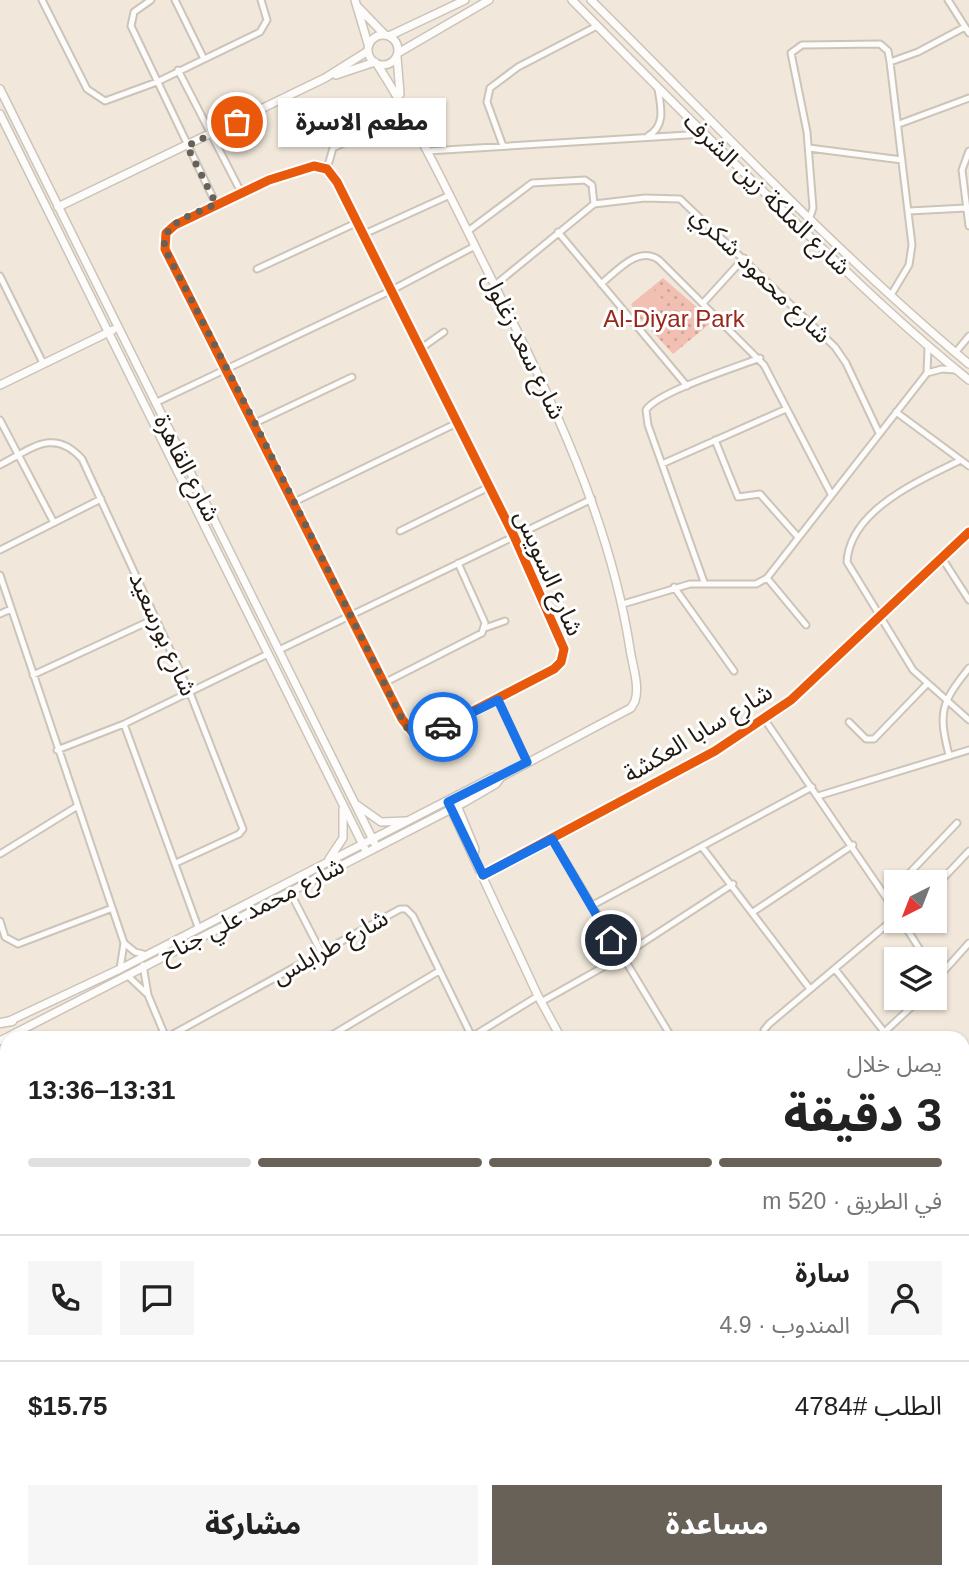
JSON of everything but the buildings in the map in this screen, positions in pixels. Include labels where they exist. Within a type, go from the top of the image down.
[{"type":"main road","points":[[58,207],[325,78],[368,48],[377,36],[387,35],[465,0]]},
{"type":"main road","points":[[325,78],[376,63],[391,62],[397,54],[489,0]]},
{"type":"main road","name":"شارع الملكة زين الشرف","points":[[591,0],[695,107],[891,295],[969,364]]},
{"type":"main road","name":"شارع الملكة زين الشرف","points":[[572,1],[704,134],[928,347],[969,380]]},
{"type":"main road","points":[[356,4],[396,43],[397,54]]},
{"type":"main road","points":[[356,4],[368,48],[376,63]]},
{"type":"main road","name":"شارع سعد زغلول","points":[[397,54],[401,98]]},
{"type":"main road","name":"شارع سعد زغلول","points":[[376,63],[401,98],[567,434],[592,499],[623,604]]},
{"type":"main road","name":"شارع القاهرة","points":[[0,89],[374,843]]},
{"type":"main road","name":"شارع القاهرة","points":[[0,114],[364,847]]},
{"type":"main road","points":[[0,385],[117,327]]},
{"type":"main road","name":"شارع محمد علي جناح","points":[[12,1021],[452,804],[493,777],[501,777],[631,708],[635,701],[623,604]]},
{"type":"main road","points":[[353,801],[381,822],[410,821]]},
{"type":"main road","points":[[452,804],[475,849],[474,854],[483,875],[540,999],[557,1031]]},
{"type":"main road","name":"شارع محمد علي جناح","points":[[374,843],[410,821],[452,804]]},
{"type":"main road","points":[[317,869],[341,844],[343,807]]},
{"type":"main road","name":"شارع محمد علي جناح","points":[[19,1031],[289,890],[364,847]]},
{"type":"main road","points":[[0,1024],[12,1021]]},
{"type":"street","points":[[43,0],[87,89],[94,97],[113,100],[156,82],[262,29],[267,16],[261,0]]},
{"type":"street","points":[[151,0],[134,12],[130,22],[156,82],[216,204]]},
{"type":"street","points":[[175,0],[203,57]]},
{"type":"street","points":[[948,0],[969,33]]},
{"type":"street","points":[[503,146],[487,102],[490,88],[518,67],[597,26]]},
{"type":"street","points":[[890,62],[918,52],[965,27]]},
{"type":"street","points":[[810,217],[813,208],[809,148],[792,61],[793,50],[802,45],[877,43],[886,48],[890,62],[900,124],[912,255],[891,295]]},
{"type":"street","points":[[178,70],[242,192]]},
{"type":"street","points":[[644,138],[656,130],[661,121],[658,89]]},
{"type":"street","points":[[900,124],[969,99]]},
{"type":"street","points":[[327,169],[333,148],[408,113]]},
{"type":"street","points":[[428,151],[704,134]]},
{"type":"street","points":[[809,148],[902,160]]},
{"type":"street","points":[[969,151],[962,165],[969,226]]},
{"type":"street","name":"شارع السويس","points":[[304,167],[327,169],[337,182],[514,536],[564,649],[561,662],[554,669],[431,733],[420,735],[407,728],[163,242],[166,233],[174,225],[242,192],[304,167]]},
{"type":"street","points":[[468,231],[532,183],[586,180],[592,186],[594,204],[495,285]]},
{"type":"street","points":[[362,235],[450,195]]},
{"type":"street","name":"شارع محمود شكري","points":[[594,204],[645,198],[680,199],[835,347],[846,363],[878,433]]},
{"type":"street","points":[[909,211],[967,208]]},
{"type":"street","points":[[257,269],[356,223]]},
{"type":"street","points":[[558,232],[687,386]]},
{"type":"street","points":[[155,404],[390,291],[475,246]]},
{"type":"street","points":[[601,284],[635,258],[651,255],[704,302],[760,358],[831,494]]},
{"type":"street","points":[[704,302],[744,258]]},
{"type":"street","points":[[0,276],[44,363]]},
{"type":"street","points":[[420,349],[444,332]]},
{"type":"street","points":[[955,353],[969,336]]},
{"type":"street","points":[[623,604],[674,587],[704,582],[748,584],[767,578],[927,373],[928,347]]},
{"type":"street","points":[[704,582],[646,410],[652,402],[687,386],[760,358]]},
{"type":"street","points":[[927,373],[942,369],[956,370]]},
{"type":"street","points":[[255,423],[352,377]]},
{"type":"street","points":[[662,464],[786,409]]},
{"type":"street","points":[[897,412],[969,466]]},
{"type":"street","points":[[0,419],[53,521]]},
{"type":"street","points":[[294,502],[457,423]]},
{"type":"street","points":[[715,440],[738,497],[760,494],[798,537]]},
{"type":"street","name":"شارع بورسعيد","points":[[0,466],[44,443],[66,443],[82,459],[190,693],[243,828],[239,834],[176,863]]},
{"type":"street","points":[[961,460],[881,506],[854,540],[847,562],[904,658],[926,685],[969,720]]},
{"type":"street","points":[[400,531],[489,486]]},
{"type":"street","points":[[0,550],[101,499]]},
{"type":"street","points":[[279,650],[592,499]]},
{"type":"street","name":"شارع سابا العكشة","points":[[483,875],[715,751],[765,720],[879,618],[969,532]]},
{"type":"street","points":[[942,558],[969,600]]},
{"type":"street","points":[[458,564],[485,628]]},
{"type":"street","points":[[0,575],[110,909],[124,943],[135,952],[147,955]]},
{"type":"street","points":[[767,578],[806,625]]},
{"type":"street","points":[[674,587],[734,671]]},
{"type":"street","points":[[0,614],[11,609]]},
{"type":"street","points":[[33,675],[156,618]]},
{"type":"street","points":[[384,683],[475,637],[485,628],[505,621]]},
{"type":"street","points":[[57,750],[124,724],[268,654]]},
{"type":"street","points":[[950,755],[941,721],[945,701],[969,668]]},
{"type":"street","points":[[849,722],[866,738],[874,739],[926,685]]},
{"type":"street","points":[[498,700],[527,762]]},
{"type":"street","points":[[765,720],[884,892]]},
{"type":"street","points":[[124,724],[198,927]]},
{"type":"street","points":[[818,796],[969,750]]},
{"type":"street","points":[[591,906],[812,787]]},
{"type":"street","points":[[0,854],[76,807]]},
{"type":"street","points":[[912,870],[957,823]]},
{"type":"street","points":[[552,839],[668,1031]]},
{"type":"street","points":[[753,912],[853,845]]},
{"type":"street","points":[[702,847],[733,884],[810,989]]},
{"type":"street","points":[[947,874],[969,851]]},
{"type":"street","points":[[482,1031],[621,957],[733,884]]},
{"type":"street","points":[[289,890],[321,951]]},
{"type":"street","points":[[0,921],[5,937],[18,944],[110,909]]},
{"type":"street","name":"شارع طرابلس","points":[[178,1031],[400,909],[405,909],[413,916],[468,1031]]},
{"type":"street","points":[[764,1031],[884,925]]},
{"type":"street","points":[[120,969],[124,943]]},
{"type":"street","points":[[947,966],[969,943]]},
{"type":"street","points":[[144,965],[148,995],[163,1031]]},
{"type":"street","points":[[835,969],[883,1031]]},
{"type":"street","points":[[339,1031],[439,971]]},
{"type":"street","points":[[127,975],[148,995]]},
{"type":"street","points":[[887,1031],[908,1010]]},
{"type":"green space","name":"Al-Diyar Park","points":[[663,278],[713,321],[673,354],[636,314],[631,304]]},
{"type":"green space","points":[[653,288],[663,300],[645,315],[635,303]]},
{"type":"cycle path","points":[[314,166],[327,169],[337,182],[514,536],[564,649],[561,662],[554,669],[431,733],[413,733],[402,719],[165,249],[166,233],[175,225],[269,180],[314,166]]},
{"type":"cycle path","points":[[483,875],[715,751],[791,700],[969,532]]},
{"type":"way so far","points":[[237,122],[187,146],[216,204],[174,225],[164,238],[165,249],[407,728],[420,735],[443,727]]},
{"type":"place","name":"مطعم الاسرة","points":[[237,122]]},
{"type":"route","points":[[443,727],[498,700],[527,762],[448,802],[483,875],[552,839],[611,940]]}]
